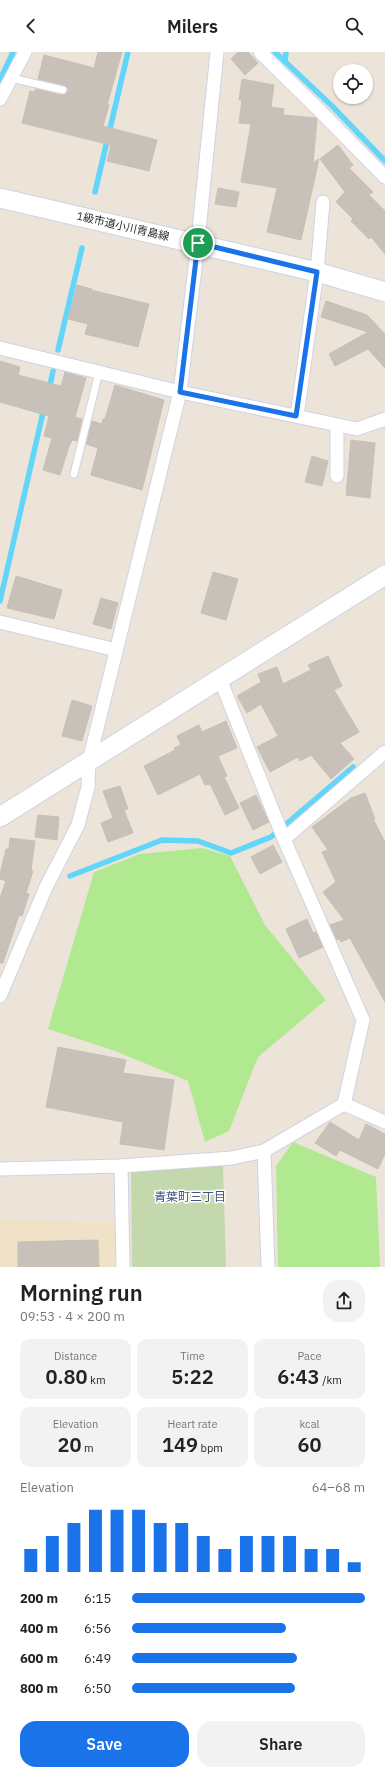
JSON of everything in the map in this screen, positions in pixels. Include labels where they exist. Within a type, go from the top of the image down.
[{"type":"street","points":[[0,99],[25,52]]},
{"type":"street","points":[[0,996],[46,888],[78,825],[88,787],[88,762],[180,392],[198,243],[217,52]]},
{"type":"street","points":[[260,52],[385,177]]},
{"type":"street","name":"1級市道小川青島線","points":[[0,198],[317,272],[385,292]]},
{"type":"street","points":[[296,416],[317,272],[323,202]]},
{"type":"street","points":[[0,348],[180,392],[357,429],[385,419]]},
{"type":"street","points":[[337,425],[337,476]]},
{"type":"street","points":[[0,817],[385,574]]},
{"type":"street","points":[[1,622],[116,650]]},
{"type":"street","points":[[0,1169],[121,1166],[232,1158],[264,1151],[344,1104],[363,1020],[284,839],[220,679]]},
{"type":"street","points":[[284,839],[385,752]]},
{"type":"street","points":[[344,1104],[385,1122]]},
{"type":"street","points":[[264,1151],[268,1267]]},
{"type":"street","points":[[121,1166],[123,1267]]},
{"type":"lane","points":[[11,78],[63,90]]},
{"type":"lane","points":[[74,474],[99,372]]},
{"type":"shaded area","points":[[0,1220],[116,1222],[117,1267],[0,1267]]},
{"type":"green space","points":[[202,848],[230,856],[265,925],[326,1000],[258,1057],[229,1131],[205,1142],[188,1081],[115,1051],[48,1029],[94,872],[140,854]]},
{"type":"green space","points":[[293,1142],[376,1177],[380,1267],[278,1267],[276,1166]]},
{"type":"green space","points":[[223,1165],[226,1267],[132,1267],[131,1171]]},
{"type":"building","points":[[98,52],[122,52],[107,105],[109,105],[103,126],[157,140],[149,171],[107,161],[111,145],[22,123],[30,91],[35,92],[35,89],[62,95],[68,91],[68,88],[64,85],[38,79],[44,55],[94,68]]},
{"type":"building","points":[[238,52],[248,52],[258,63],[245,75],[231,59]]},
{"type":"building","points":[[242,79],[274,85],[271,107],[284,109],[283,115],[316,118],[317,120],[313,163],[319,159],[301,240],[267,232],[277,188],[241,182],[251,124],[239,123],[242,100],[239,100]]},
{"type":"building","points":[[338,145],[353,165],[349,168],[373,192],[369,195],[385,211],[385,254],[371,237],[369,239],[351,221],[353,219],[336,202],[345,192],[320,159]]},
{"type":"building","points":[[218,188],[239,192],[236,207],[215,204]]},
{"type":"building","points":[[77,285],[92,289],[91,290],[149,304],[138,347],[85,334],[88,324],[68,319]]},
{"type":"building","points":[[326,301],[367,315],[385,334],[385,368],[368,349],[335,366],[329,354],[368,332],[321,317]]},
{"type":"building","points":[[0,361],[20,367],[18,375],[61,386],[65,372],[86,378],[75,417],[82,419],[77,441],[72,440],[70,443],[60,475],[43,470],[52,438],[44,436],[49,416],[0,402]]},
{"type":"building","points":[[115,385],[164,400],[142,490],[91,475],[98,448],[86,444],[92,421],[102,424],[103,419],[105,419]]},
{"type":"building","points":[[351,440],[375,443],[370,498],[346,495]]},
{"type":"building","points":[[312,456],[328,461],[322,486],[305,482]]},
{"type":"building","points":[[213,572],[238,579],[226,620],[201,613]]},
{"type":"building","points":[[16,576],[62,590],[54,619],[7,608]]},
{"type":"building","points":[[101,598],[118,603],[111,629],[93,624]]},
{"type":"building","points":[[328,656],[342,686],[334,690],[359,732],[340,743],[354,759],[331,779],[311,755],[300,761],[298,757],[270,772],[257,747],[278,736],[261,704],[247,713],[237,696],[261,682],[258,674],[277,667],[283,684],[311,670],[308,665]]},
{"type":"building","points":[[72,700],[92,706],[82,741],[62,736]]},
{"type":"building","points":[[226,721],[237,748],[218,756],[227,776],[224,777],[239,808],[225,815],[210,784],[205,785],[200,774],[158,795],[144,766],[175,750],[174,748],[181,745],[177,736],[199,725],[202,732]]},
{"type":"building","points":[[120,786],[128,809],[124,810],[133,833],[108,842],[101,823],[113,818],[103,791]]},
{"type":"building","points":[[365,793],[375,819],[373,819],[385,842],[385,1002],[350,938],[341,942],[340,939],[337,940],[330,925],[344,920],[323,892],[336,882],[322,852],[328,850],[312,827],[351,798]]},
{"type":"building","points":[[256,795],[269,822],[253,830],[240,803]]},
{"type":"building","points":[[38,815],[59,817],[57,840],[35,837]]},
{"type":"building","points":[[10,838],[35,841],[31,870],[33,871],[26,893],[29,894],[22,916],[19,915],[3,963],[0,963],[0,898],[6,881],[0,879],[0,874],[6,849],[9,849]]},
{"type":"building","points":[[273,845],[282,862],[260,874],[251,857]]},
{"type":"building","points":[[307,919],[313,933],[316,932],[323,947],[299,958],[286,929]]},
{"type":"building","points":[[58,1047],[126,1060],[123,1073],[174,1080],[164,1150],[120,1144],[123,1122],[46,1107]]},
{"type":"building","points":[[330,1122],[359,1140],[366,1124],[385,1134],[385,1154],[378,1169],[340,1150],[336,1156],[315,1143]]},
{"type":"building","points":[[98,1240],[99,1267],[18,1267],[18,1242]]},
{"type":"waterway","points":[[0,80],[13,52]]},
{"type":"waterway","points":[[95,192],[128,52]]},
{"type":"waterway","points":[[275,52],[333,107],[385,161]]},
{"type":"waterway","points":[[285,61],[286,52]]},
{"type":"waterway","points":[[58,350],[82,248]]},
{"type":"waterway","points":[[49,390],[53,371]]},
{"type":"waterway","points":[[0,601],[44,408]]},
{"type":"waterway","points":[[70,876],[162,840],[198,841],[231,853],[271,837],[353,767]]},
{"type":"district","name":"青葉町三丁目","points":[[190,1196]]},
{"type":"route","points":[[198,243],[317,272],[296,416],[180,392],[198,243]]}]
